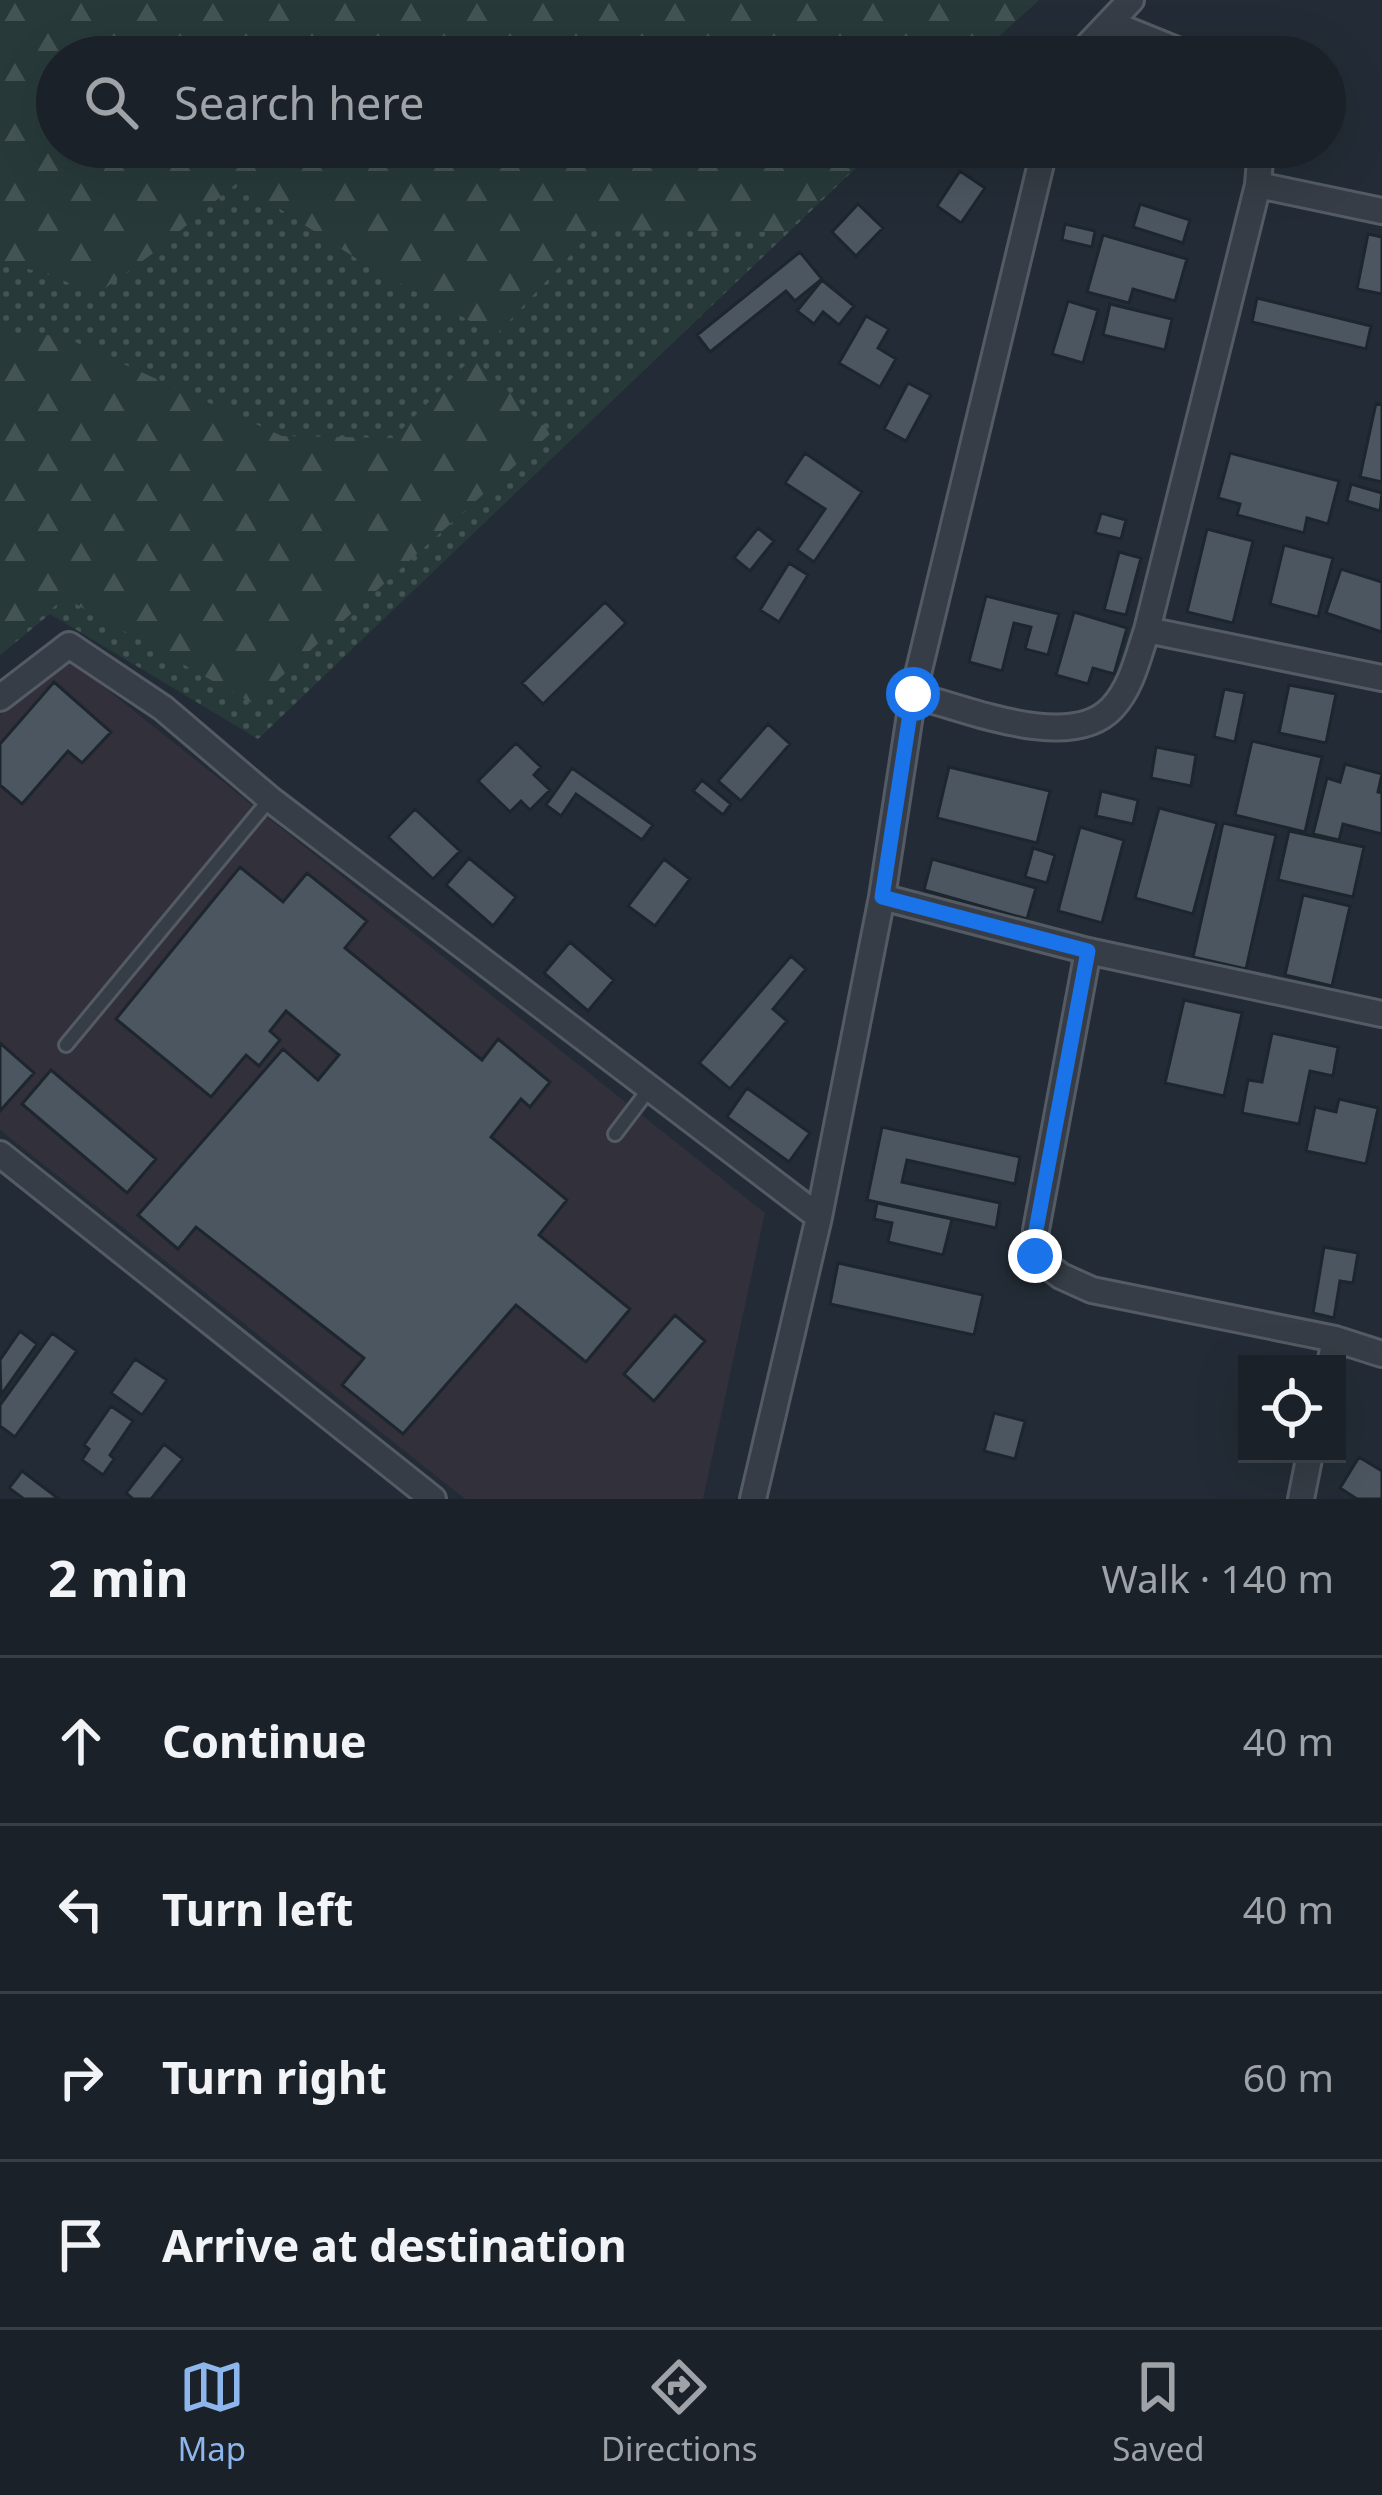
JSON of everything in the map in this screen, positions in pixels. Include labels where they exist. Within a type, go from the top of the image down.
[{"type":"street","points":[[1098,36],[1131,0]]},
{"type":"street","points":[[1111,23],[1143,36]]},
{"type":"street","points":[[753,1499],[819,1217],[882,897],[913,694],[1040,168]]},
{"type":"street","points":[[913,694],[1057,731],[1088,724],[1111,710],[1127,686],[1147,630],[1259,168]]},
{"type":"street","points":[[1258,184],[1382,211]]},
{"type":"street","points":[[1147,630],[1382,678]]},
{"type":"street","points":[[0,698],[69,645],[164,708],[270,799],[819,1217]]},
{"type":"street","points":[[882,897],[1088,951],[1382,1014]]},
{"type":"street","points":[[1088,951],[1035,1256],[1061,1276],[1092,1290],[1332,1352],[1382,1354]]},
{"type":"street","points":[[0,1154],[434,1499]]},
{"type":"street","points":[[1300,1499],[1308,1463]]},
{"type":"lane","points":[[67,1045],[270,799]]},
{"type":"lane","points":[[615,1134],[650,1088]]},
{"type":"shaded area","points":[[70,660],[765,1213],[703,1499],[465,1499],[0,1130],[0,715]]},
{"type":"green space","points":[[0,0],[1039,0],[999,36],[36,36],[36,168],[856,168],[258,739],[50,614],[0,655]]},
{"type":"green space","points":[[0,0],[1039,0],[999,36],[36,36],[36,168],[855,168],[785,232],[594,230],[496,335],[371,268],[238,182],[97,294],[0,262]]},
{"type":"green space","points":[[0,332],[62,336],[282,436],[393,438],[473,357],[551,433],[252,703],[65,598],[0,650]]},
{"type":"building","points":[[960,171],[985,188],[961,223],[937,206]]},
{"type":"building","points":[[858,204],[883,228],[856,256],[832,232]]},
{"type":"building","points":[[1140,204],[1190,220],[1183,243],[1133,227]]},
{"type":"building","points":[[1065,224],[1095,231],[1092,247],[1062,240]]},
{"type":"building","points":[[1368,234],[1382,237],[1382,294],[1357,289]]},
{"type":"building","points":[[1103,235],[1187,259],[1175,301],[1133,289],[1129,303],[1087,292]]},
{"type":"building","points":[[800,252],[822,279],[795,301],[786,291],[710,352],[697,335]]},
{"type":"building","points":[[822,280],[854,306],[839,325],[823,312],[814,324],[797,311]]},
{"type":"building","points":[[1257,298],[1371,326],[1366,349],[1252,322]]},
{"type":"building","points":[[1068,301],[1098,310],[1083,363],[1052,354]]},
{"type":"building","points":[[1110,304],[1172,319],[1165,350],[1103,335]]},
{"type":"building","points":[[866,316],[889,329],[878,348],[896,359],[880,387],[839,363]]},
{"type":"building","points":[[908,383],[931,395],[906,441],[884,429]]},
{"type":"building","points":[[1376,403],[1382,405],[1382,482],[1360,477]]},
{"type":"building","points":[[805,453],[862,492],[814,562],[797,550],[825,509],[785,483]]},
{"type":"building","points":[[1230,453],[1339,481],[1328,524],[1307,518],[1304,533],[1237,515],[1240,504],[1218,498]]},
{"type":"building","points":[[1351,484],[1382,493],[1380,511],[1347,501]]},
{"type":"building","points":[[1101,513],[1126,520],[1121,539],[1095,533]]},
{"type":"building","points":[[758,528],[774,541],[750,571],[734,558]]},
{"type":"building","points":[[1207,529],[1253,541],[1233,623],[1187,612]]},
{"type":"building","points":[[1284,545],[1333,558],[1318,617],[1270,604]]},
{"type":"building","points":[[1119,552],[1141,558],[1126,615],[1104,610]]},
{"type":"building","points":[[789,563],[808,575],[779,622],[760,610]]},
{"type":"building","points":[[1341,569],[1382,582],[1382,632],[1326,613]]},
{"type":"building","points":[[986,596],[1059,614],[1048,655],[1025,649],[1031,627],[1014,623],[1002,671],[969,662]]},
{"type":"building","points":[[605,602],[626,623],[543,704],[522,683]]},
{"type":"building","points":[[1074,612],[1127,628],[1114,674],[1093,668],[1088,684],[1056,675]]},
{"type":"building","points":[[54,682],[111,732],[82,763],[68,751],[22,804],[0,785],[0,744]]},
{"type":"building","points":[[1289,685],[1336,694],[1326,743],[1279,733]]},
{"type":"building","points":[[1224,689],[1245,693],[1235,742],[1214,737]]},
{"type":"building","points":[[768,724],[790,744],[741,801],[718,781]]},
{"type":"building","points":[[1252,741],[1322,757],[1305,832],[1235,815]]},
{"type":"building","points":[[516,743],[541,767],[534,775],[550,790],[530,810],[521,801],[510,812],[478,781]]},
{"type":"building","points":[[1156,747],[1196,755],[1191,786],[1151,778]]},
{"type":"building","points":[[1345,764],[1382,774],[1378,792],[1382,793],[1382,834],[1343,824],[1339,840],[1313,834],[1327,778],[1340,782]]},
{"type":"building","points":[[949,767],[1050,791],[1037,843],[937,818]]},
{"type":"building","points":[[572,768],[653,825],[642,840],[576,794],[561,816],[546,805]]},
{"type":"building","points":[[702,780],[731,804],[723,815],[693,791]]},
{"type":"building","points":[[1101,791],[1138,800],[1133,824],[1096,816]]},
{"type":"building","points":[[1159,808],[1217,823],[1193,914],[1135,898]]},
{"type":"building","points":[[415,809],[460,851],[433,879],[388,837]]},
{"type":"building","points":[[1223,823],[1276,835],[1246,969],[1193,957]]},
{"type":"building","points":[[1080,827],[1124,840],[1102,923],[1058,911]]},
{"type":"building","points":[[1289,831],[1364,847],[1353,897],[1278,880]]},
{"type":"building","points":[[1033,848],[1055,855],[1047,883],[1025,877]]},
{"type":"building","points":[[469,858],[516,897],[493,926],[446,885]]},
{"type":"building","points":[[664,859],[690,879],[655,926],[628,906]]},
{"type":"building","points":[[932,859],[1036,888],[1027,919],[924,890]]},
{"type":"building","points":[[240,867],[283,902],[307,873],[367,921],[345,948],[482,1060],[498,1039],[550,1082],[530,1107],[521,1099],[491,1137],[567,1200],[539,1235],[630,1309],[586,1362],[516,1305],[403,1434],[342,1385],[364,1358],[196,1227],[178,1249],[138,1215],[283,1049],[318,1080],[339,1055],[286,1011],[270,1031],[280,1040],[259,1066],[246,1055],[211,1097],[116,1019]]},
{"type":"building","points":[[1303,895],[1350,906],[1332,986],[1285,975]]},
{"type":"building","points":[[570,942],[614,980],[588,1011],[544,973]]},
{"type":"building","points":[[791,956],[806,969],[773,1009],[787,1021],[730,1089],[699,1063]]},
{"type":"building","points":[[1184,1000],[1242,1013],[1224,1096],[1165,1083]]},
{"type":"building","points":[[1272,1033],[1338,1047],[1333,1076],[1310,1071],[1299,1124],[1242,1113],[1248,1080],[1262,1082]]},
{"type":"building","points":[[0,1043],[34,1073],[0,1111]]},
{"type":"building","points":[[51,1070],[156,1159],[127,1193],[22,1104]]},
{"type":"building","points":[[747,1088],[810,1133],[789,1162],[727,1117]]},
{"type":"building","points":[[1339,1099],[1378,1108],[1366,1164],[1306,1151],[1315,1107],[1336,1112]]},
{"type":"building","points":[[882,1127],[1020,1157],[1015,1184],[907,1160],[902,1182],[1000,1203],[996,1228],[867,1200]]},
{"type":"building","points":[[877,1203],[952,1219],[943,1255],[888,1242],[892,1223],[874,1219]]},
{"type":"building","points":[[1324,1247],[1358,1253],[1353,1283],[1340,1281],[1334,1318],[1313,1313]]},
{"type":"building","points":[[838,1263],[983,1295],[974,1335],[830,1304]]},
{"type":"building","points":[[675,1315],[705,1341],[654,1401],[624,1374]]},
{"type":"building","points":[[20,1331],[37,1344],[1,1395],[0,1360]]},
{"type":"building","points":[[52,1333],[77,1351],[15,1437],[0,1426],[0,1405]]},
{"type":"building","points":[[135,1359],[167,1380],[142,1415],[111,1393]]},
{"type":"building","points":[[111,1406],[133,1421],[103,1475],[82,1460],[89,1449],[84,1445]]},
{"type":"building","points":[[994,1413],[1025,1421],[1015,1459],[984,1451]]},
{"type":"building","points":[[164,1444],[183,1459],[151,1499],[133,1499],[126,1493]]},
{"type":"building","points":[[1359,1457],[1382,1471],[1382,1499],[1357,1499],[1340,1488]]},
{"type":"building","points":[[22,1471],[59,1499],[24,1499],[9,1488]]},
{"type":"route","points":[[913,694],[882,897],[1088,951],[1035,1256]]}]
